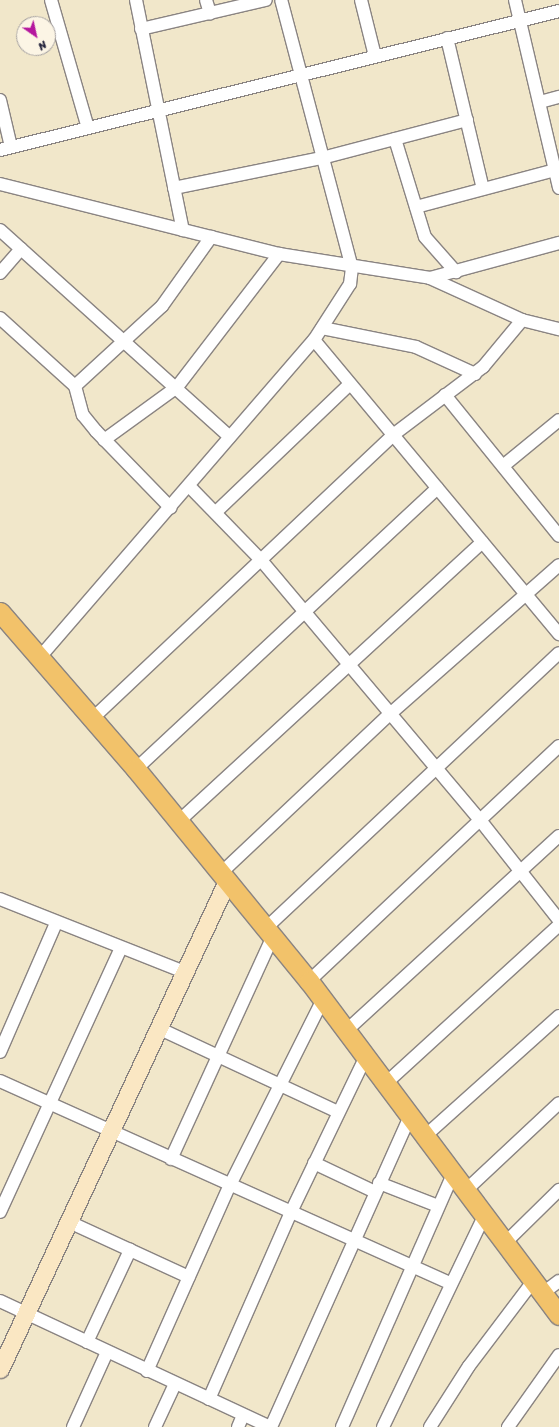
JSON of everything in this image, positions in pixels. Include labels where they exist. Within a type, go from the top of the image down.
[{"type":"main road","points":[[0,612],[136,768],[309,981],[366,1056],[452,1176],[559,1315]]},
{"type":"street","points":[[52,0],[88,128]]},
{"type":"street","points":[[136,0],[183,230]]},
{"type":"street","points":[[206,0],[210,13]]},
{"type":"street","points":[[142,29],[266,0]]},
{"type":"street","points":[[40,657],[171,508],[314,340],[350,284],[352,268],[281,0]]},
{"type":"street","points":[[361,0],[375,56]]},
{"type":"street","points":[[514,0],[521,20],[559,188]]},
{"type":"street","points":[[0,100],[6,149],[559,11]]},
{"type":"street","points":[[447,38],[483,189]]},
{"type":"street","points":[[540,102],[559,97]]},
{"type":"street","points":[[174,188],[322,158],[467,120]]},
{"type":"street","points":[[395,139],[425,237],[456,272]]},
{"type":"street","points":[[416,207],[555,170]]},
{"type":"street","points":[[0,184],[278,254],[352,268],[430,278],[522,320],[559,329]]},
{"type":"street","points":[[0,230],[177,387],[230,438]]},
{"type":"street","points":[[75,386],[126,341],[162,306],[211,237]]},
{"type":"street","points":[[430,278],[559,243]]},
{"type":"street","points":[[0,273],[21,249]]},
{"type":"street","points":[[104,440],[177,387],[278,254]]},
{"type":"street","points":[[0,318],[75,386],[84,415],[104,440],[171,508]]},
{"type":"street","points":[[93,718],[393,435],[475,374],[522,320]]},
{"type":"street","points":[[322,328],[416,347],[475,374]]},
{"type":"street","points":[[314,340],[559,634]]},
{"type":"street","points":[[216,512],[350,384]]},
{"type":"street","points":[[445,395],[559,536]]},
{"type":"street","points":[[503,466],[559,420]]},
{"type":"street","points":[[189,486],[216,512],[261,560],[480,820],[559,920]]},
{"type":"street","points":[[136,768],[305,614],[436,488]]},
{"type":"street","points":[[179,821],[482,542]]},
{"type":"street","points":[[0,1369],[67,1221],[184,972],[224,877],[390,714],[559,565]]},
{"type":"street","points":[[171,1159],[218,1056],[269,933],[434,766],[559,653]]},
{"type":"street","points":[[309,981],[559,746]]},
{"type":"street","points":[[346,1030],[523,873],[559,836]]},
{"type":"street","points":[[0,899],[120,950],[184,972]]},
{"type":"street","points":[[0,1052],[56,923]]},
{"type":"street","points":[[385,1084],[559,925]]},
{"type":"street","points":[[0,1212],[4,1194],[120,950]]},
{"type":"street","points":[[147,1371],[230,1185],[279,1084],[323,999]]},
{"type":"street","points":[[424,1137],[559,1016]]},
{"type":"street","points":[[158,1028],[338,1112]]},
{"type":"street","points":[[209,1399],[291,1212],[366,1056]]},
{"type":"street","points":[[0,1081],[450,1283]]},
{"type":"street","points":[[464,1192],[559,1103]]},
{"type":"street","points":[[0,1301],[147,1371],[270,1427],[410,1116]]},
{"type":"street","points":[[314,1163],[377,1188],[438,1206]]},
{"type":"street","points":[[342,1427],[411,1266],[452,1176]]},
{"type":"street","points":[[505,1243],[559,1190]]},
{"type":"street","points":[[383,1427],[450,1283],[484,1216]]},
{"type":"street","points":[[67,1221],[189,1277]]},
{"type":"street","points":[[87,1342],[130,1250]]},
{"type":"street","points":[[430,1427],[469,1366],[538,1287],[559,1281]]},
{"type":"street","points":[[73,1427],[107,1352]]},
{"type":"street","points":[[508,1427],[559,1355]]},
{"type":"street","points":[[155,1427],[175,1384]]},
{"type":"street","points":[[238,1427],[243,1415]]}]
